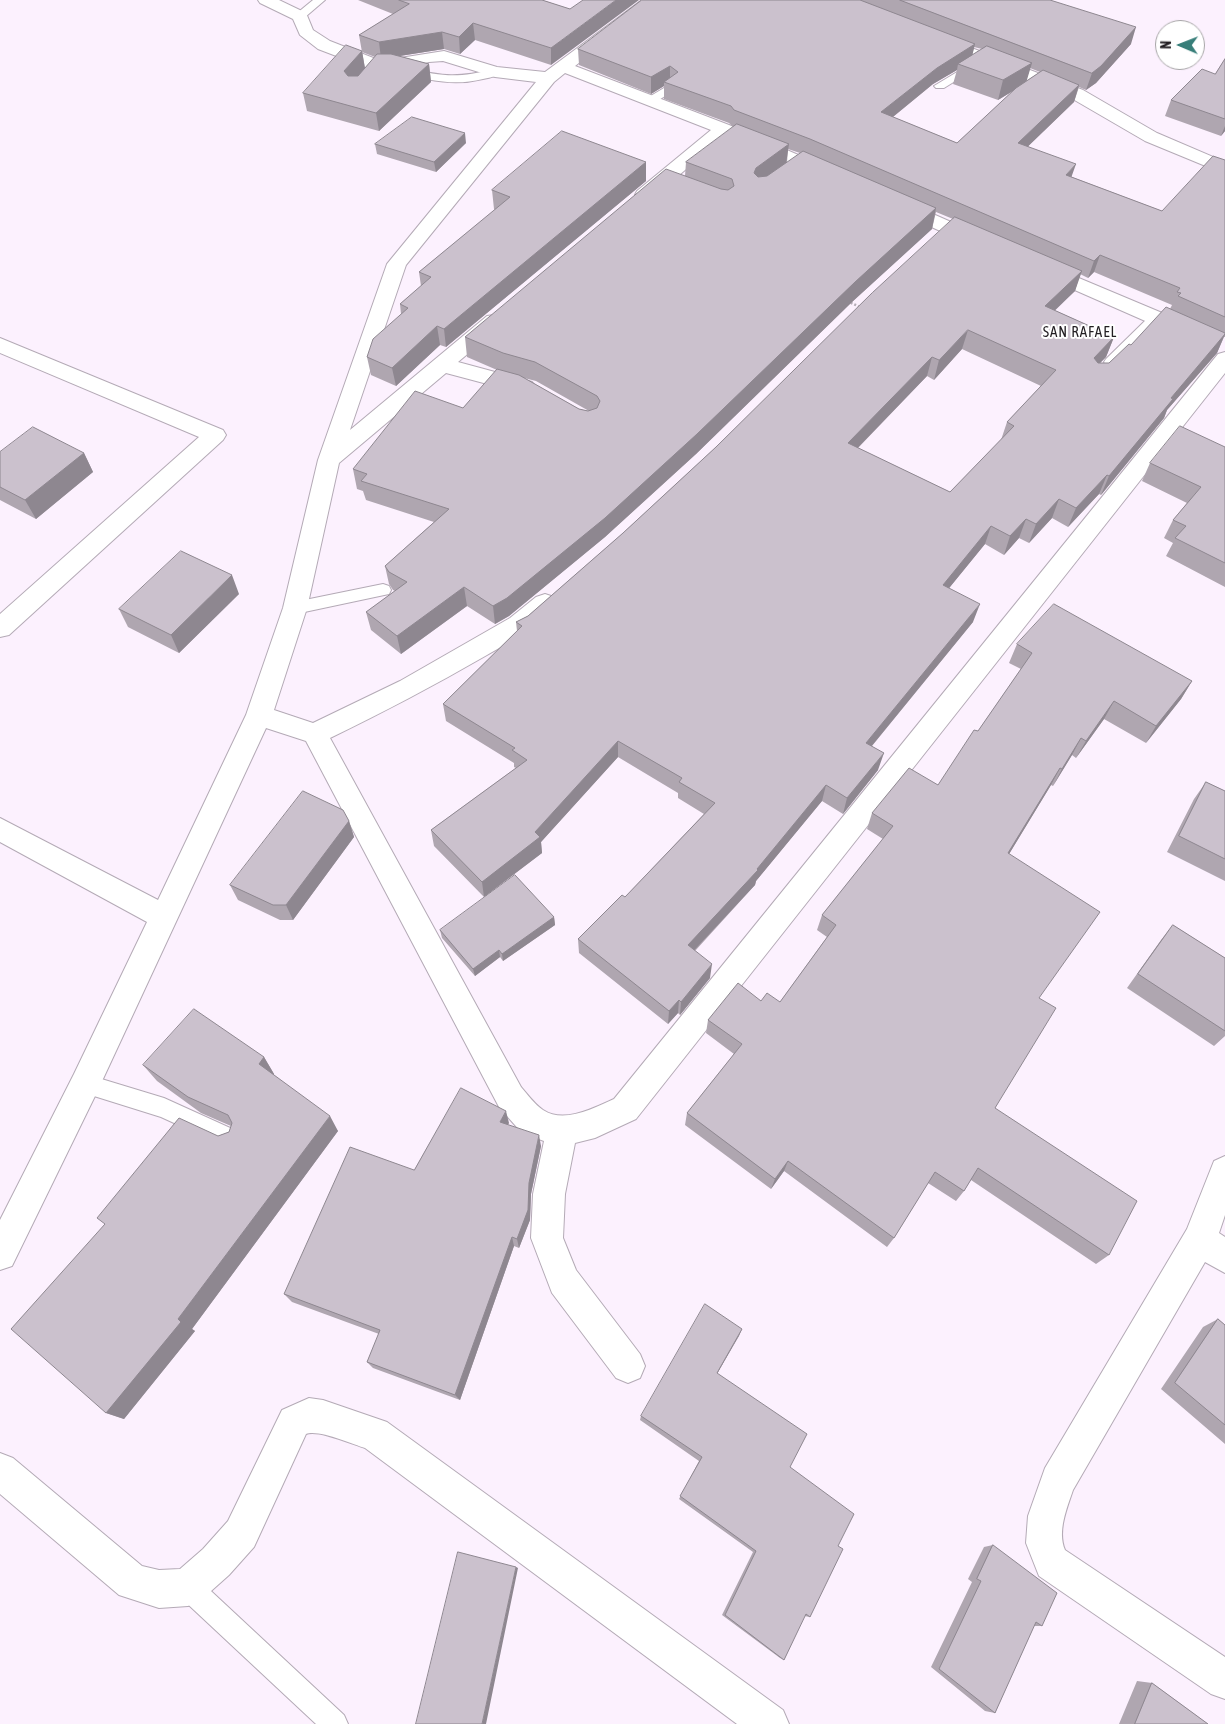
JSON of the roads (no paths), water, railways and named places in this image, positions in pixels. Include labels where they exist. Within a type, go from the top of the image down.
[{"type":"street","points":[[266,0],[300,16],[306,32],[324,45],[380,69],[429,57],[444,56],[495,72],[556,72],[650,100],[723,129],[794,167],[847,182]]},
{"type":"street","points":[[0,1254],[85,1084],[259,715],[295,608],[329,460],[397,264],[556,72],[652,0]]},
{"type":"street","points":[[923,34],[984,58],[1032,84],[1077,94],[1151,137],[1225,169]]},
{"type":"street","points":[[632,205],[671,183],[723,129]]},
{"type":"street","points":[[883,199],[940,234],[992,247]]},
{"type":"street","points":[[259,715],[315,734],[510,1097],[533,1122],[562,1131],[595,1123],[626,1109],[1219,348],[1156,318],[1029,263]]},
{"type":"street","points":[[329,460],[510,308]]},
{"type":"street","points":[[0,344],[215,435],[0,628]]},
{"type":"street","points":[[442,365],[528,388],[545,397]]},
{"type":"street","points":[[315,734],[409,688],[519,625],[563,588]]},
{"type":"street","points":[[0,829],[163,917]]},
{"type":"street","points":[[562,1131],[549,1194],[547,1238],[564,1282],[628,1366]]},
{"type":"street","points":[[1225,1172],[1212,1248],[1058,1481],[1046,1516],[1044,1544],[1052,1563],[1225,1680]]},
{"type":"street","points":[[0,1471],[132,1582],[159,1589],[188,1587],[216,1562],[241,1534],[294,1422],[309,1415],[323,1417],[375,1434],[769,1724]]},
{"type":"lane","points":[[300,16],[320,0]]},
{"type":"lane","points":[[940,86],[984,58]]},
{"type":"lane","points":[[380,69],[399,69],[437,79],[460,81],[495,72]]},
{"type":"lane","points":[[650,100],[669,89]]},
{"type":"lane","points":[[1102,371],[1156,318]]},
{"type":"lane","points":[[295,608],[383,590]]},
{"type":"lane","points":[[85,1084],[164,1108],[231,1139]]},
{"type":"lane","points":[[188,1587],[335,1724]]},
{"type":"district","name":"SAN RAFAEL","points":[[1080,332]]}]
